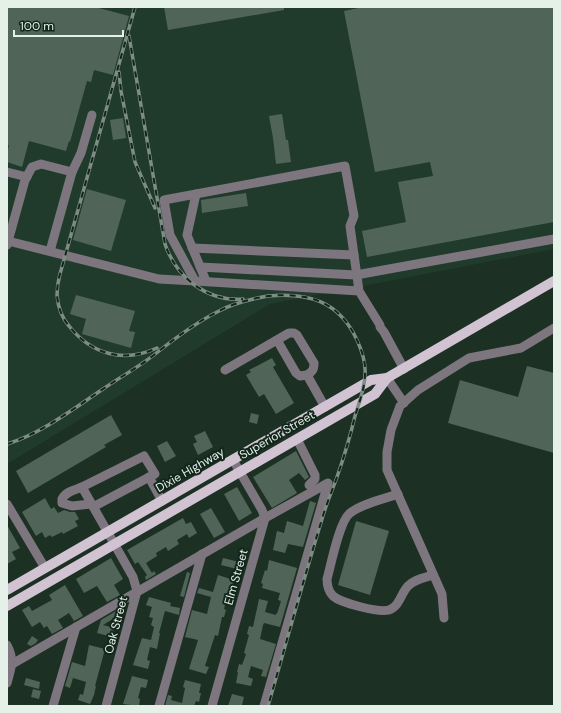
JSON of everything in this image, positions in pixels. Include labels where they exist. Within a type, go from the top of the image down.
[{"type":"main road","name":"Superior Street","points":[[7,606],[375,394],[387,378],[554,280]]},
{"type":"main road","name":"Dixie Highway","points":[[7,590],[371,380],[387,378]]},
{"type":"main road","points":[[325,407],[332,419]]},
{"type":"street","points":[[50,251],[72,172],[81,153],[92,115]]},
{"type":"street","points":[[72,172],[41,164],[32,167],[27,177],[8,243],[50,251],[159,279],[358,291]]},
{"type":"street","points":[[195,281],[170,235],[164,200],[345,166],[354,216],[350,226],[358,291],[382,328],[404,369]]},
{"type":"street","points":[[7,172],[27,177]]},
{"type":"street","points":[[196,194],[187,235],[206,281]]},
{"type":"street","points":[[200,267],[356,275],[554,239]]},
{"type":"street","points":[[192,248],[354,255]]},
{"type":"street","points":[[444,618],[442,594],[387,470],[387,452],[391,430],[400,406],[418,390],[469,358],[521,348],[554,328]]},
{"type":"street","points":[[225,370],[276,340],[289,333],[294,333],[297,335],[314,363],[312,372],[307,375],[300,376],[296,373],[276,340]]},
{"type":"street","points":[[307,375],[325,407]]},
{"type":"street","points":[[387,378],[404,403]]},
{"type":"street","points":[[297,439],[315,475],[315,479],[308,485]]},
{"type":"street","points":[[144,456],[155,474],[92,505],[72,506],[62,503],[64,495],[82,487],[144,456]]},
{"type":"street","points":[[233,460],[262,510],[265,518]]},
{"type":"street","points":[[149,478],[162,501]]},
{"type":"street","points":[[10,666],[202,554],[328,483],[264,706]]},
{"type":"street","name":"Oak Street","points":[[82,487],[133,577],[138,591],[106,706]]},
{"type":"street","points":[[398,494],[355,509],[347,515],[342,526],[327,579],[327,588],[333,596],[345,602],[378,611],[390,610],[398,603],[407,587],[415,581],[434,575]]},
{"type":"street","points":[[7,504],[45,568]]},
{"type":"street","name":"Elm Street","points":[[212,706],[265,518]]},
{"type":"street","points":[[159,706],[202,554]]},
{"type":"street","points":[[53,706],[76,627]]},
{"type":"street","points":[[7,645],[11,653],[7,683]]},
{"type":"shaded area","points":[[7,7],[554,7],[554,249],[270,304],[7,464]]},
{"type":"building","points":[[7,7],[95,7],[129,16],[113,75],[94,70],[91,82],[87,81],[70,142],[69,141],[66,151],[29,141],[22,167],[7,162],[9,145],[7,145]]},
{"type":"building","points":[[164,7],[284,7],[284,10],[168,30]]},
{"type":"building","points":[[363,7],[554,7],[554,222],[367,257],[362,231],[406,222],[398,182],[433,176],[430,162],[375,172],[344,11]]},
{"type":"building","points":[[282,114],[291,162],[276,164],[269,116]]},
{"type":"building","points":[[123,118],[126,138],[113,140],[110,120]]},
{"type":"building","points":[[87,189],[126,200],[111,251],[73,240]]},
{"type":"building","points":[[246,193],[248,206],[202,213],[201,200]]},
{"type":"building","points":[[76,295],[135,311],[129,331],[135,332],[131,348],[82,334],[86,319],[70,314]]},
{"type":"building","points":[[272,358],[276,365],[273,367],[294,403],[276,414],[264,394],[259,397],[246,375],[251,372],[249,370]]},
{"type":"building","points":[[527,366],[554,373],[554,453],[448,423],[460,380],[518,397]]},
{"type":"building","points":[[251,413],[259,415],[257,424],[249,422]]},
{"type":"building","points":[[111,415],[122,435],[104,445],[106,447],[28,493],[16,471]]},
{"type":"building","points":[[205,431],[213,447],[198,455],[193,444],[197,442],[194,436]]},
{"type":"building","points":[[167,441],[176,456],[165,462],[157,446]]},
{"type":"building","points":[[296,451],[309,477],[305,480],[299,473],[289,480],[297,493],[272,508],[253,477]]},
{"type":"building","points":[[237,487],[252,513],[239,521],[224,494]]},
{"type":"building","points":[[45,498],[51,509],[54,507],[58,513],[64,510],[75,512],[79,519],[75,521],[78,526],[63,534],[62,532],[52,537],[50,535],[45,538],[42,532],[36,536],[22,512]]},
{"type":"building","points":[[310,501],[316,503],[303,547],[288,544],[285,553],[273,550],[277,531],[284,533],[287,521],[303,526]]},
{"type":"building","points":[[211,508],[225,532],[214,538],[200,514]]},
{"type":"building","points":[[183,518],[186,524],[191,522],[197,533],[189,538],[187,534],[177,540],[179,544],[168,551],[166,547],[156,553],[157,556],[146,563],[152,573],[154,571],[156,574],[146,580],[145,577],[147,575],[138,562],[135,564],[127,550]]},
{"type":"building","points":[[356,521],[389,531],[370,595],[338,585]]},
{"type":"building","points":[[7,525],[20,548],[12,552],[16,559],[7,564]]},
{"type":"building","points":[[111,558],[123,579],[114,585],[120,595],[107,602],[97,586],[84,593],[76,579]]},
{"type":"building","points":[[223,558],[239,562],[237,569],[221,565]]},
{"type":"building","points":[[269,560],[297,568],[280,627],[264,623],[263,625],[260,639],[276,644],[266,677],[261,676],[263,670],[251,666],[248,677],[253,679],[251,686],[236,683],[239,664],[242,665],[246,654],[244,653],[249,635],[247,634],[249,626],[253,627],[259,599],[268,601],[265,612],[276,615],[281,601],[278,600],[280,593],[262,588],[263,584],[261,583],[265,570],[267,571]]},
{"type":"building","points":[[187,572],[190,573],[184,597],[180,596]]},
{"type":"building","points":[[218,575],[234,580],[231,589],[229,588],[224,609],[226,610],[224,617],[222,617],[218,636],[215,635],[205,666],[209,667],[206,674],[189,669],[198,640],[185,637],[192,610],[207,614],[211,597],[197,593],[199,588],[213,592]]},
{"type":"building","points":[[65,585],[83,616],[74,621],[69,613],[58,620],[63,628],[52,634],[47,626],[44,628],[40,622],[32,627],[22,610],[29,606],[32,611],[52,600],[49,595]]},
{"type":"building","points":[[149,597],[171,603],[170,606],[180,608],[179,615],[165,611],[159,633],[157,649],[150,647],[147,660],[150,661],[148,669],[133,665],[142,638],[151,640],[154,627],[151,625],[153,618],[149,617],[152,607],[146,605]]},
{"type":"building","points":[[126,605],[127,607],[118,612],[119,615],[103,625],[114,628],[112,637],[97,633],[101,620]]},
{"type":"building","points":[[32,636],[38,640],[31,646],[27,644]]},
{"type":"building","points":[[89,645],[105,649],[94,695],[90,704],[78,700],[80,694],[83,695],[86,682],[73,678],[70,688],[65,686],[72,662],[85,666]]},
{"type":"building","points":[[132,676],[148,680],[146,688],[141,687],[138,698],[140,699],[139,706],[123,704]]},
{"type":"building","points":[[26,678],[40,682],[39,689],[24,685]]},
{"type":"building","points":[[185,680],[201,684],[199,702],[196,701],[194,706],[165,706],[168,695],[172,696],[171,700],[182,703]]},
{"type":"building","points":[[33,689],[41,691],[39,699],[31,697]]},
{"type":"building","points":[[232,694],[244,697],[242,705],[228,706]]},
{"type":"railway","points":[[135,7],[60,274],[57,295],[58,304],[64,319],[78,336],[98,350],[109,354],[133,355],[145,353],[157,348]]},
{"type":"railway","points":[[129,36],[165,244],[170,256],[185,277],[205,292],[230,299],[243,299]]},
{"type":"railway","points":[[119,72],[121,91],[135,162],[155,208]]},
{"type":"railway","points":[[7,444],[33,434],[57,420],[146,361],[195,325],[225,308],[249,300],[283,295],[309,298],[321,302],[341,316],[350,327],[362,352],[365,370],[364,385],[337,477],[325,508],[268,706]]}]
